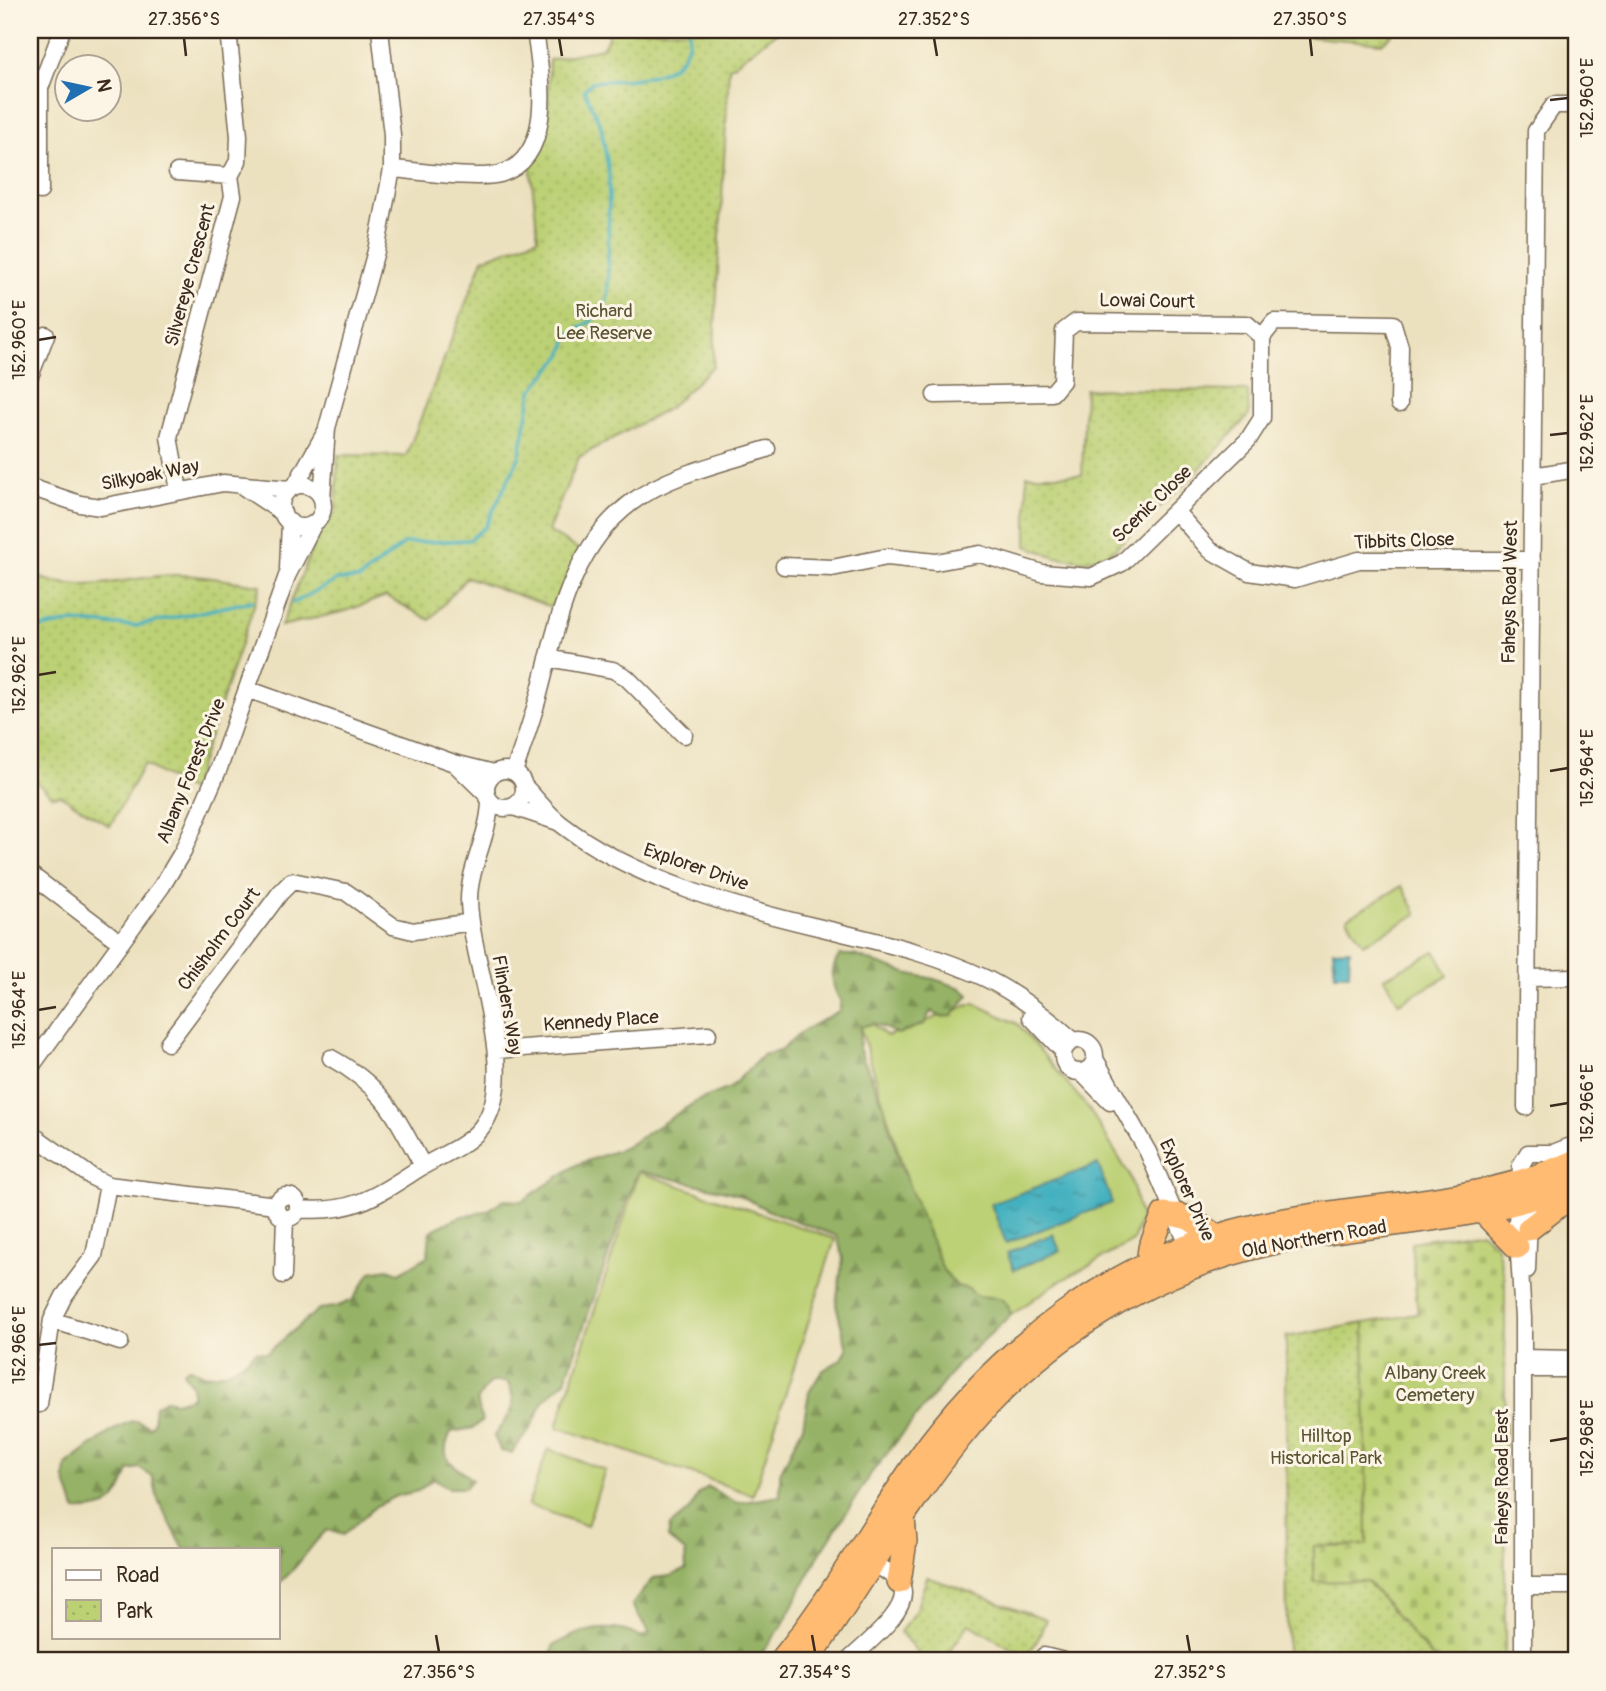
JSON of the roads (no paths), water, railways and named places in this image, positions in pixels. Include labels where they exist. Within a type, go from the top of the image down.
[{"type":"highway","name":"Old Northern Road","points":[[807,1661],[934,1438],[990,1373],[1051,1322],[1148,1264],[1482,1211],[1576,1161]]},
{"type":"highway","points":[[1482,1211],[1523,1238],[1544,1214],[1567,1199],[1576,1183]]},
{"type":"highway","name":"Old Northern Road","points":[[781,1661],[864,1558],[903,1518],[959,1439],[993,1399],[1074,1330],[1217,1237],[1275,1222],[1460,1194],[1576,1183]]},
{"type":"highway","points":[[1148,1264],[1150,1248],[1170,1215],[1189,1218],[1217,1237]]},
{"type":"highway","points":[[899,1582],[905,1541],[903,1518]]},
{"type":"street","points":[[40,191],[40,88],[62,30]]},
{"type":"street","name":"Silvereye Crescent","points":[[178,490],[169,437],[233,196],[230,176],[238,161],[239,136],[228,30]]},
{"type":"street","points":[[240,485],[301,527],[314,523],[322,512],[327,428],[376,251],[391,169],[392,135],[380,30]]},
{"type":"street","points":[[391,169],[484,175],[499,174],[523,161],[535,142],[543,86],[535,30]]},
{"type":"street","name":"Faheys Road West","points":[[1526,1107],[1536,131],[1554,106],[1576,106]]},
{"type":"street","points":[[177,172],[230,176]]},
{"type":"street","name":"Lowai Court","points":[[935,395],[1052,393],[1062,381],[1064,331],[1076,322],[1247,324],[1262,337]]},
{"type":"street","points":[[1262,337],[1274,322],[1394,324],[1400,347],[1399,404]]},
{"type":"street","points":[[30,376],[46,335]]},
{"type":"street","name":"Scenic Close","points":[[784,566],[832,568],[887,557],[936,562],[980,554],[1042,573],[1091,577],[1122,562],[1177,512],[1248,440],[1262,418],[1262,337]]},
{"type":"street","points":[[286,517],[282,500],[293,488],[327,428]]},
{"type":"street","points":[[508,775],[522,798],[498,803],[487,782],[508,775],[524,740],[563,599],[593,542],[632,502],[685,475],[767,449]]},
{"type":"street","points":[[1533,469],[1576,468]]},
{"type":"street","name":"Silkyoak Way","points":[[30,486],[80,504],[101,507],[223,483],[293,488]]},
{"type":"street","points":[[293,488],[309,486],[322,499]]},
{"type":"street","name":"Tibbits Close","points":[[1177,512],[1210,550],[1249,572],[1295,579],[1359,561],[1532,559]]},
{"type":"street","name":"Albany Forest Drive","points":[[286,517],[288,576]]},
{"type":"street","name":"Albany Forest Drive","points":[[30,1068],[121,943],[183,851],[219,768],[288,576],[314,523]]},
{"type":"street","points":[[548,658],[613,670],[626,677],[684,735]]},
{"type":"street","name":"Explorer Drive","points":[[247,689],[454,763],[508,775],[560,823],[641,871],[699,892],[827,930],[852,933],[925,954],[988,979],[1017,996],[1068,1046]]},
{"type":"street","name":"Explorer Drive","points":[[454,763],[498,803],[560,823]]},
{"type":"street","name":"Flinders Way","points":[[30,1133],[92,1177],[108,1185],[287,1211],[335,1210],[357,1205],[457,1147],[482,1127],[496,1095],[497,1050],[471,922],[471,881],[498,803]]},
{"type":"street","points":[[30,874],[121,943]]},
{"type":"street","name":"Chisholm Court","points":[[168,1043],[280,893],[292,881],[346,892],[393,926],[413,931],[471,922]]},
{"type":"street","points":[[1529,978],[1576,977]]},
{"type":"street","name":"Kennedy Place","points":[[497,1050],[708,1034]]},
{"type":"street","points":[[1088,1042],[1094,1051],[1095,1059],[1091,1068],[1082,1073],[1072,1072],[1065,1065],[1068,1046],[1088,1042]]},
{"type":"street","points":[[331,1058],[359,1073],[387,1101],[423,1166]]},
{"type":"street","name":"Explorer Drive","points":[[1095,1059],[1148,1152],[1188,1258]]},
{"type":"street","name":"Explorer Drive","points":[[1082,1073],[1096,1084],[1116,1111],[1170,1215]]},
{"type":"street","points":[[1524,1190],[1522,1160],[1528,1153],[1553,1153],[1576,1144]]},
{"type":"street","points":[[39,1405],[52,1320],[64,1296],[94,1256],[108,1185]]},
{"type":"street","name":"Faheys Road East","points":[[1523,1661],[1524,1190]]},
{"type":"street","points":[[283,1275],[287,1211]]},
{"type":"street","points":[[52,1320],[120,1342]]},
{"type":"street","points":[[1523,1363],[1576,1359]]},
{"type":"street","points":[[1523,1363],[1576,1369]]},
{"type":"street","points":[[848,1661],[897,1612],[903,1598],[899,1582],[864,1558]]},
{"type":"street","points":[[1524,1586],[1576,1586]]},
{"type":"street","points":[[1042,1659],[1064,1661]]},
{"type":"water","points":[[1350,949],[1349,974],[1335,974],[1333,950]]},
{"type":"water","points":[[1098,1164],[1112,1203],[1006,1243],[991,1204]]},
{"type":"water","points":[[1053,1234],[1060,1251],[1014,1270],[1007,1253]]},
{"type":"waterway","points":[[293,603],[337,580],[359,579],[405,543],[469,540],[485,527],[519,458],[532,391],[562,355],[570,334],[598,314],[608,296],[609,173],[601,126],[584,90],[592,82],[639,78],[669,69],[680,60],[687,47],[689,30]]},
{"type":"waterway","points":[[30,635],[41,628],[73,622],[135,626],[253,601]]},
{"type":"park label","name":"Richard Lee Reserve","points":[[604,322]]},
{"type":"park label","name":"Albany Creek Cemetery","points":[[1435,1384]]},
{"type":"park label","name":"Hilltop Historical Park","points":[[1326,1447]]}]
